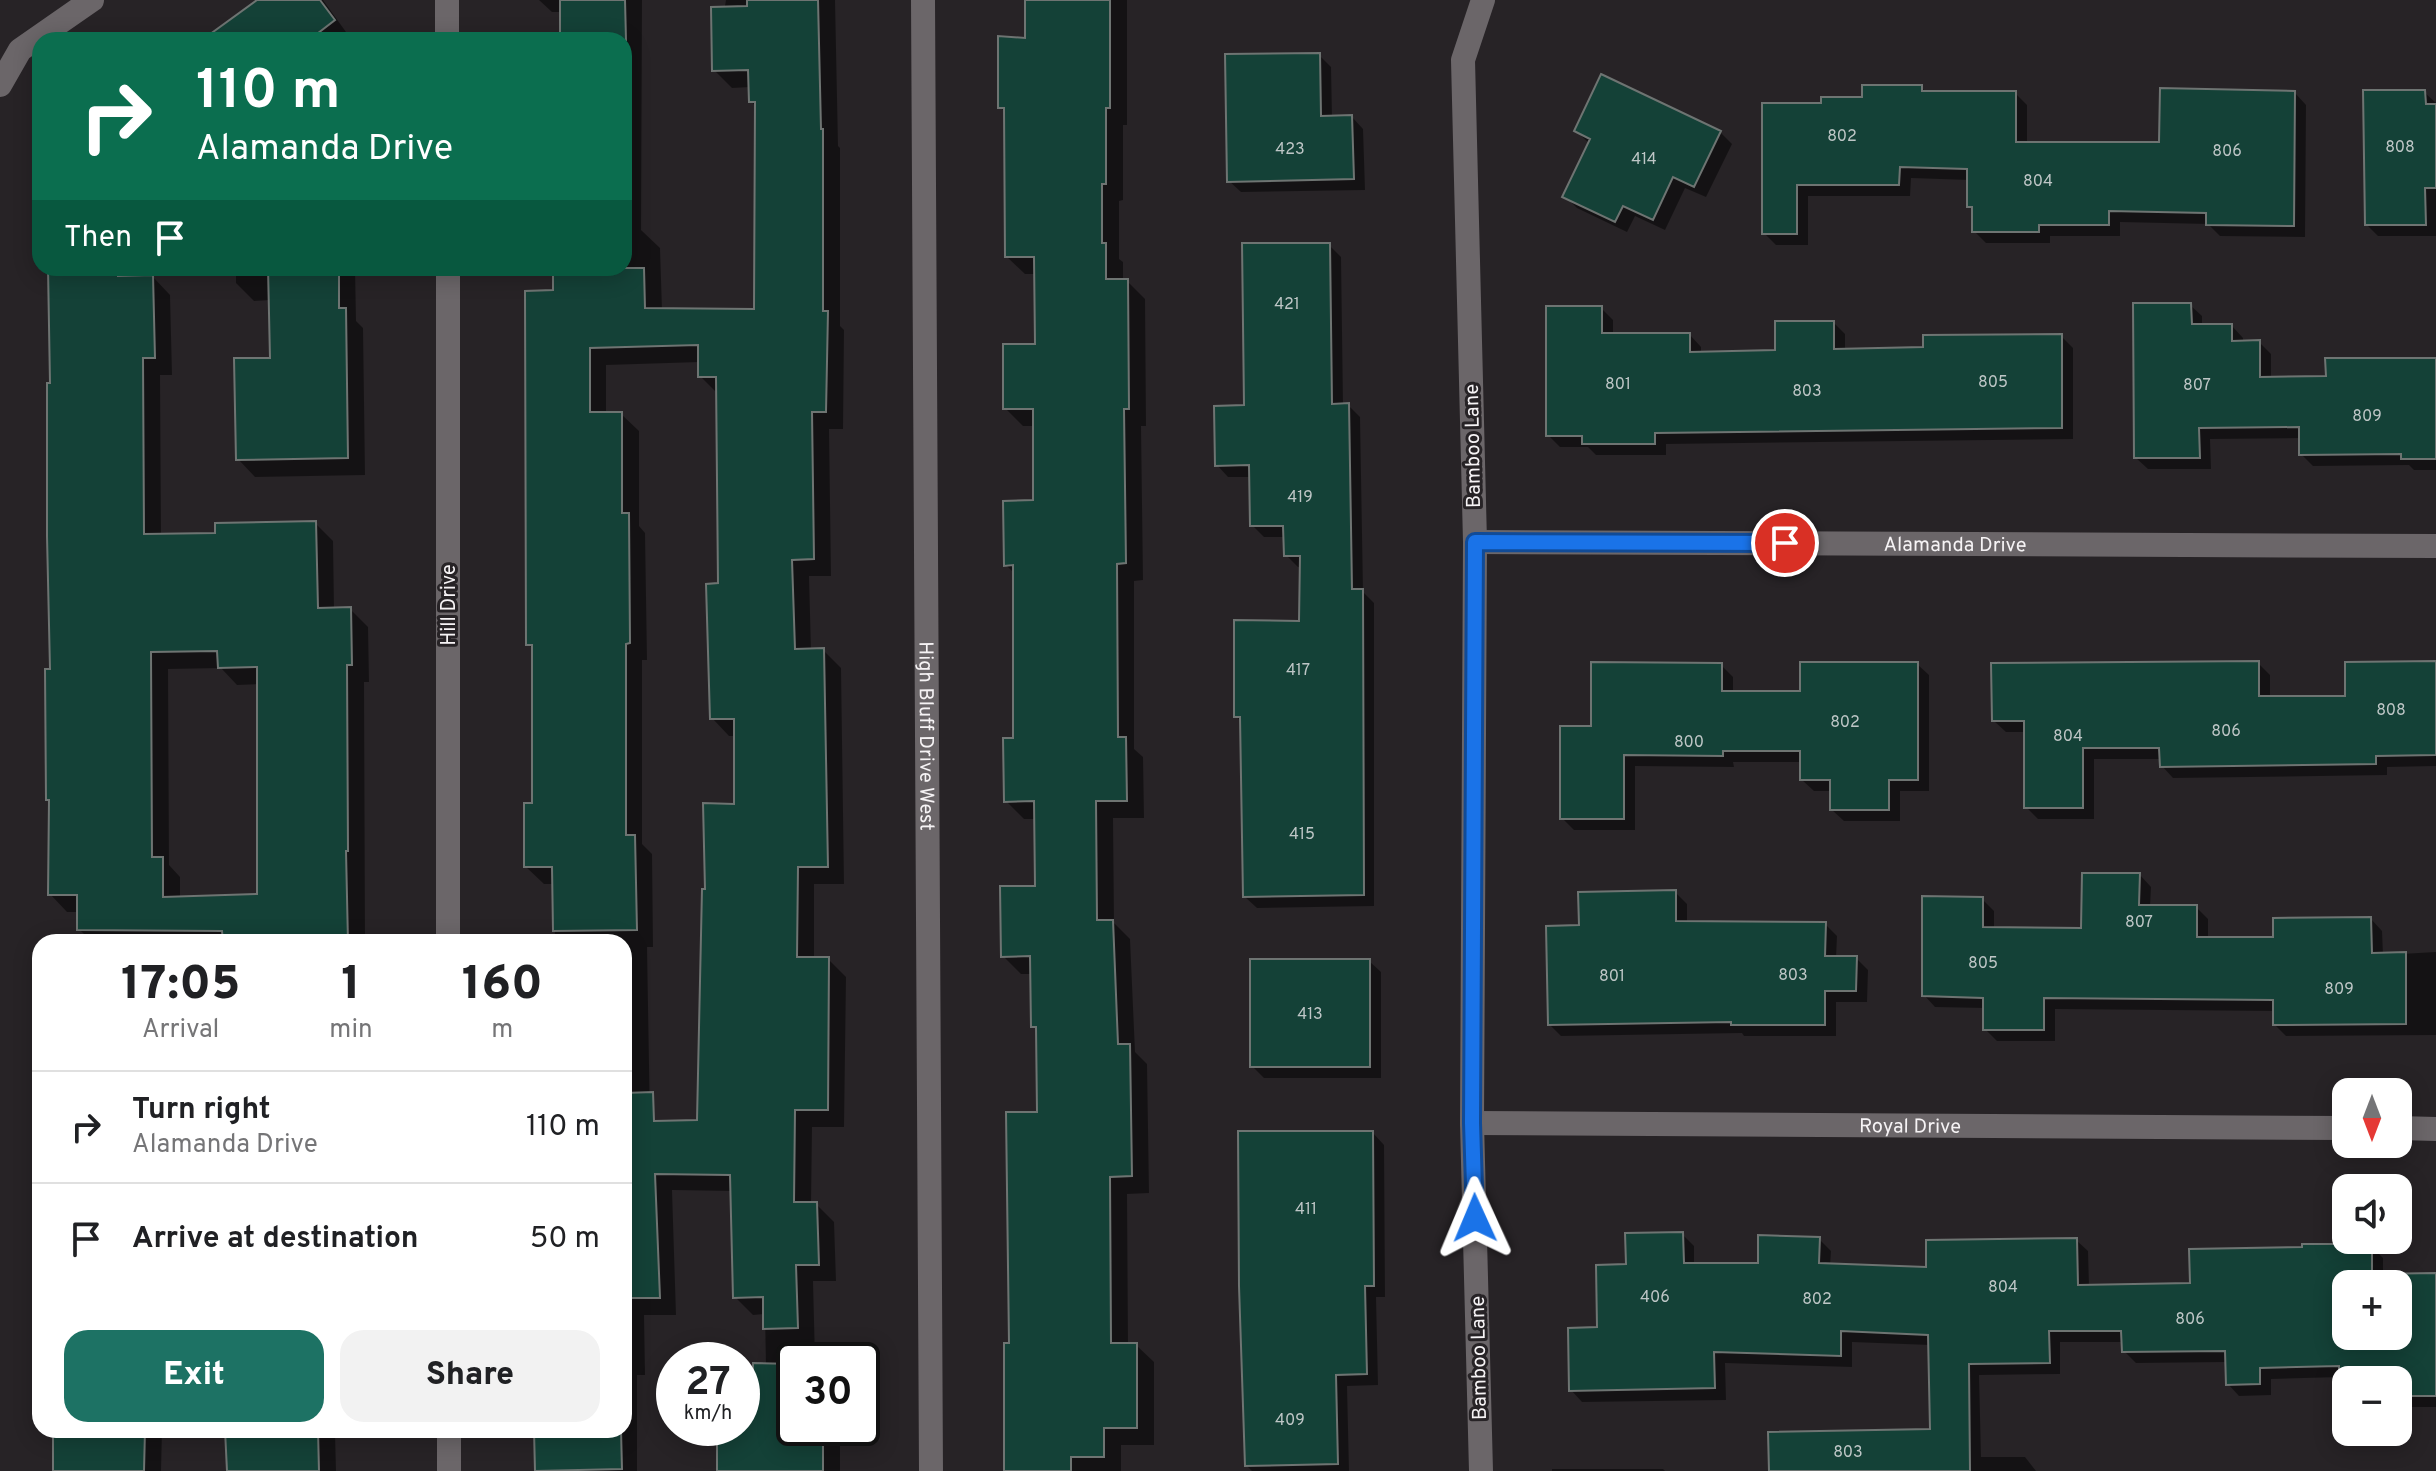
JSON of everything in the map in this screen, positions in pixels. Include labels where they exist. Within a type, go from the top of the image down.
[{"type":"street","points":[[46,32],[92,0]]},
{"type":"street","points":[[447,0],[447,32]]},
{"type":"street","name":"High Bluff Drive West","points":[[923,0],[931,1471]]},
{"type":"street","name":"Bamboo Lane","points":[[1481,1471],[1472,1123],[1475,542],[1463,60],[1483,0]]},
{"type":"street","points":[[0,85],[20,50],[32,42]]},
{"type":"street","name":"Hill Drive","points":[[448,276],[448,934]]},
{"type":"street","name":"Alamanda Drive","points":[[1475,542],[2436,546]]},
{"type":"street","name":"Royal Drive","points":[[1472,1123],[2332,1128]]},
{"type":"street","points":[[2412,1128],[2436,1129]]},
{"type":"street","points":[[449,1438],[449,1471]]},
{"type":"building","points":[[257,0],[320,0],[335,20],[319,32],[213,32]]},
{"type":"building","points":[[560,0],[625,0],[626,32],[560,32]]},
{"type":"building","points":[[747,0],[818,0],[823,129],[823,311],[828,311],[826,412],[812,412],[814,559],[792,560],[795,649],[824,648],[828,867],[798,867],[797,957],[829,957],[828,1110],[795,1110],[794,1202],[817,1202],[819,1265],[796,1265],[798,1328],[763,1329],[763,1297],[733,1298],[730,1175],[655,1174],[660,1298],[632,1298],[632,1093],[653,1092],[654,1121],[697,1120],[702,889],[705,889],[703,803],[734,804],[734,719],[710,719],[706,584],[718,583],[716,377],[698,377],[698,345],[590,348],[590,412],[622,412],[622,513],[629,513],[626,835],[635,835],[637,930],[553,931],[552,867],[524,867],[524,803],[532,803],[532,645],[526,645],[525,291],[553,290],[553,276],[632,276],[632,268],[644,268],[645,308],[754,309],[755,102],[749,102],[748,70],[712,71],[711,7],[747,6]]},
{"type":"building","points":[[1025,0],[1110,0],[1110,108],[1106,108],[1102,243],[1106,243],[1106,279],[1128,279],[1129,409],[1124,409],[1126,563],[1117,564],[1118,737],[1126,737],[1127,801],[1096,801],[1097,920],[1113,920],[1118,1044],[1130,1044],[1132,1176],[1110,1177],[1111,1343],[1137,1343],[1137,1428],[1104,1428],[1104,1457],[1071,1457],[1071,1471],[1004,1471],[1004,1343],[1009,1343],[1006,1112],[1037,1112],[1036,1027],[1031,1027],[1030,956],[1001,957],[1000,886],[1035,886],[1034,801],[1004,802],[1003,738],[1013,738],[1013,565],[1004,566],[1003,501],[1033,500],[1033,409],[1003,409],[1003,344],[1035,344],[1034,257],[1005,257],[1004,108],[998,108],[998,36],[1025,38]]},
{"type":"building","points":[[1320,53],[1321,116],[1352,115],[1354,179],[1227,182],[1225,54]]},
{"type":"building","points":[[1601,74],[1721,131],[1694,187],[1673,177],[1653,220],[1623,206],[1615,222],[1562,197],[1590,139],[1574,131]]},
{"type":"building","points":[[1862,85],[1922,85],[1922,91],[2016,91],[2016,142],[2159,142],[2160,88],[2295,91],[2294,226],[2206,225],[2206,213],[2109,211],[2109,225],[2039,225],[2039,232],[1972,232],[1972,207],[1967,207],[1967,169],[1900,167],[1899,185],[1797,185],[1797,234],[1762,234],[1762,103],[1821,103],[1821,97],[1862,97]]},
{"type":"building","points":[[2363,90],[2425,90],[2426,104],[2436,104],[2436,188],[2425,188],[2426,225],[2365,225]]},
{"type":"building","points":[[1242,243],[1330,243],[1332,404],[1349,403],[1352,589],[1363,589],[1364,895],[1243,897],[1240,717],[1234,717],[1234,620],[1299,621],[1300,556],[1284,556],[1283,526],[1250,526],[1249,465],[1215,466],[1214,406],[1244,405]]},
{"type":"building","points":[[48,276],[153,276],[155,358],[143,358],[144,534],[215,533],[215,523],[316,521],[318,608],[351,607],[352,665],[347,665],[348,934],[77,930],[77,895],[48,895],[45,669],[50,669],[47,383],[50,383]],"holes":[[[217,651],[218,668],[257,667],[257,894],[163,897],[163,857],[152,857],[151,652]]]},
{"type":"building","points":[[268,276],[339,276],[339,308],[346,308],[348,458],[236,460],[234,358],[270,358]]},
{"type":"building","points":[[2133,303],[2191,303],[2192,324],[2232,324],[2232,341],[2260,340],[2260,377],[2326,376],[2325,358],[2436,358],[2436,459],[2401,459],[2401,454],[2299,455],[2299,427],[2199,428],[2200,458],[2134,458]]},
{"type":"building","points":[[1546,306],[1602,306],[1602,333],[1690,333],[1690,352],[1775,350],[1775,321],[1834,321],[1834,349],[1923,347],[1923,335],[2062,334],[2062,428],[1655,433],[1655,444],[1582,444],[1582,436],[1546,436]]},
{"type":"building","points":[[2259,661],[2259,696],[2345,696],[2345,662],[2436,661],[2436,755],[2376,756],[2376,764],[2160,767],[2159,748],[2083,748],[2083,808],[2024,808],[2024,721],[1992,721],[1991,663]]},
{"type":"building","points":[[1591,662],[1722,663],[1722,691],[1800,691],[1800,662],[1918,662],[1918,780],[1889,780],[1889,810],[1830,810],[1830,780],[1800,780],[1800,751],[1723,751],[1723,756],[1624,755],[1624,819],[1560,819],[1560,726],[1591,726]]},
{"type":"building","points":[[2082,873],[2140,873],[2139,905],[2197,905],[2197,937],[2273,937],[2273,918],[2371,917],[2372,953],[2406,952],[2406,1024],[2273,1025],[2273,1000],[2044,998],[2044,1030],[1983,1030],[1983,998],[1922,996],[1922,896],[1983,897],[1983,927],[2081,928]]},
{"type":"building","points":[[1676,890],[1676,921],[1826,922],[1825,956],[1857,956],[1856,991],[1825,991],[1825,1025],[1731,1025],[1731,1022],[1548,1025],[1546,926],[1579,925],[1578,892]]},
{"type":"building","points":[[1250,959],[1370,959],[1370,1067],[1250,1067]]},
{"type":"building","points":[[1238,1131],[1373,1131],[1374,1286],[1365,1286],[1367,1374],[1336,1375],[1338,1464],[1245,1466]]},
{"type":"building","points":[[1683,1232],[1684,1263],[1758,1263],[1758,1235],[1820,1237],[1819,1263],[1926,1267],[1926,1240],[2077,1238],[2078,1285],[2190,1283],[2189,1249],[2332,1244],[2332,1254],[2372,1254],[2372,1270],[2332,1270],[2332,1350],[2412,1350],[2412,1273],[2436,1273],[2436,1396],[2412,1396],[2412,1366],[2260,1368],[2260,1384],[2226,1385],[2225,1351],[2122,1352],[2121,1331],[2049,1331],[2050,1363],[1969,1364],[1970,1471],[1769,1471],[1768,1432],[1930,1429],[1928,1335],[1841,1331],[1841,1356],[1714,1352],[1715,1388],[1569,1391],[1568,1328],[1597,1327],[1596,1265],[1626,1264],[1625,1233]]},
{"type":"building","points":[[760,1363],[776,1364],[776,1446],[823,1446],[823,1471],[717,1471],[717,1446],[760,1446]]},
{"type":"building","points":[[53,1438],[145,1438],[144,1471],[53,1471]]},
{"type":"building","points":[[225,1438],[318,1438],[319,1471],[227,1471]]},
{"type":"building","points":[[534,1438],[621,1438],[622,1469],[535,1471]]},
{"type":"route","points":[[1475,1218],[1472,1123],[1475,542],[1785,543]]}]
